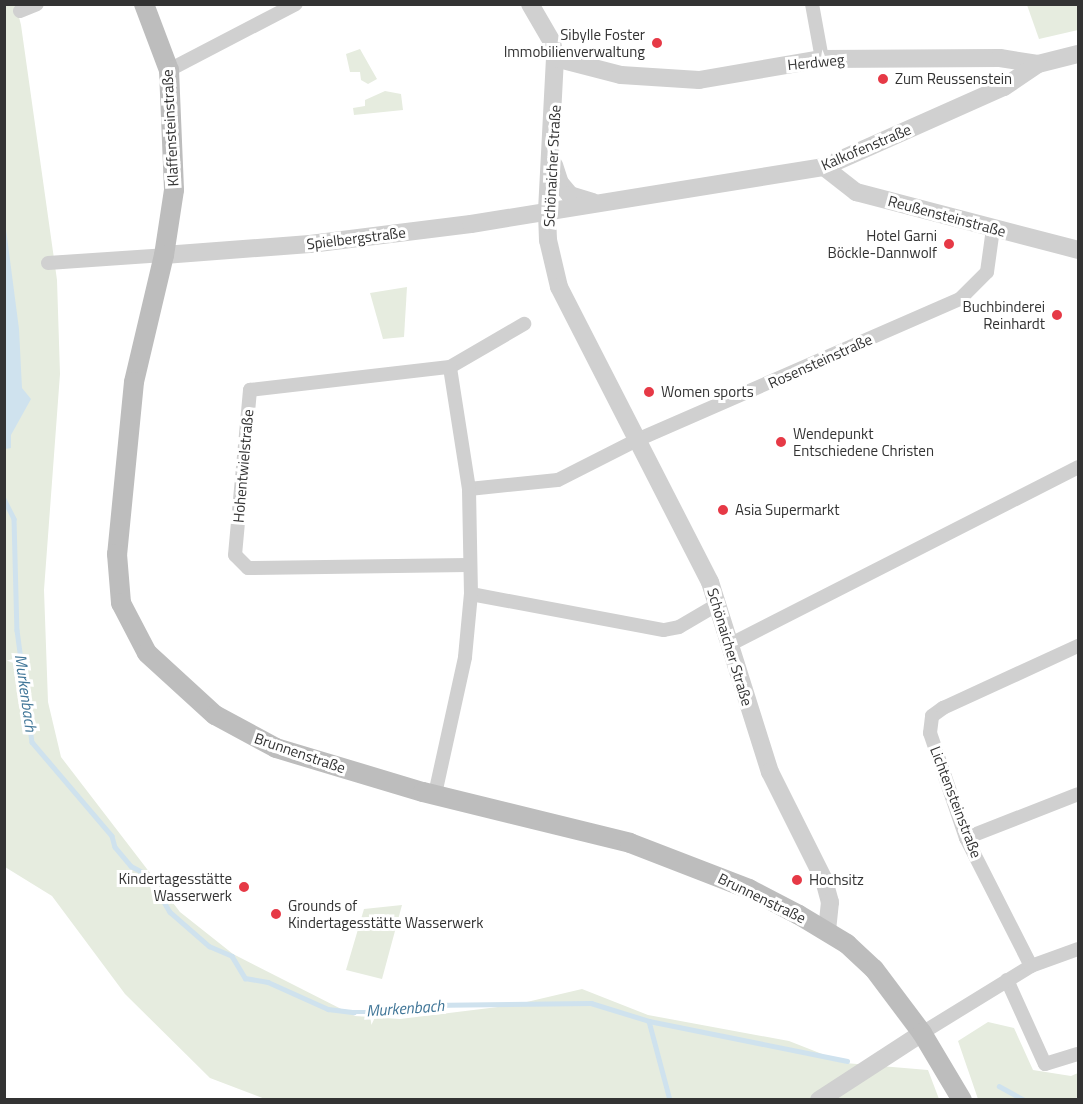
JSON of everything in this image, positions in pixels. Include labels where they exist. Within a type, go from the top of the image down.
[{"type":"main road","name":"Klaffensteinstraße","points":[[144,4],[170,70],[174,190],[164,255]]},
{"type":"main road","name":"Brunnenstraße","points":[[164,255],[134,381],[118,516],[118,582],[122,603],[136,638],[174,681],[215,715],[259,741],[435,794],[639,846],[749,890],[827,931]]},
{"type":"main road","points":[[827,931],[874,969],[922,1033],[963,1100]]},
{"type":"street","points":[[20,11],[37,4]]},
{"type":"street","points":[[170,70],[296,4]]},
{"type":"street","points":[[530,4],[552,42],[555,58]]},
{"type":"street","points":[[812,4],[822,59]]},
{"type":"street","name":"Herdweg","points":[[555,58],[621,75],[699,80],[822,59],[1000,58],[1038,64],[1078,54]]},
{"type":"street","name":"Schönaicher Straße","points":[[555,58],[552,162],[547,212],[548,240],[559,287],[718,604],[770,772],[824,880],[830,902],[827,931]]},
{"type":"street","name":"Kalkofenstraße","points":[[547,212],[824,167],[1004,87],[1038,64]]},
{"type":"street","name":"Kalkofenstraße","points":[[552,162],[560,183],[570,195],[585,202],[610,202]]},
{"type":"street","name":"Reußensteinstraße","points":[[824,167],[856,192],[1078,250]]},
{"type":"street","name":"Spielbergstraße","points":[[164,255],[313,243],[547,212]]},
{"type":"street","name":"Rosensteinstraße","points":[[469,489],[558,480],[637,440],[960,299],[987,272],[993,229]]},
{"type":"street","points":[[48,263],[164,255]]},
{"type":"street","name":"Hohentwielstraße","points":[[468,565],[259,570],[248,567],[235,555],[250,390],[450,367],[524,324]]},
{"type":"street","points":[[435,794],[465,657],[471,594],[468,565],[469,489],[450,367]]},
{"type":"street","points":[[731,644],[1078,467]]},
{"type":"street","points":[[471,594],[664,630],[679,627],[718,604]]},
{"type":"street","name":"Lichtensteinstraße","points":[[1031,966],[966,838],[930,733],[932,717],[943,708],[1078,646]]},
{"type":"street","points":[[966,838],[1078,794]]},
{"type":"street","points":[[819,1100],[1031,966],[1078,950]]},
{"type":"street","points":[[1007,980],[1045,1064],[1078,1054]]},
{"type":"shaded area","points":[[4,5],[16,5],[21,25],[57,280],[60,374],[44,590],[48,702],[61,757],[180,912],[233,954],[355,1016],[400,1019],[514,1005],[582,989],[648,1015],[789,1041],[845,1063],[928,1070],[939,1099],[265,1099],[210,1078],[125,994],[52,896],[5,867]]},
{"type":"shaded area","points":[[1027,5],[1078,5],[1078,30],[1039,39]]},
{"type":"shaded area","points":[[360,49],[377,79],[368,84],[361,80],[360,72],[350,72],[346,54]]},
{"type":"shaded area","points":[[385,91],[401,94],[403,110],[354,115],[353,108],[365,106],[365,100]]},
{"type":"shaded area","points":[[407,287],[404,337],[383,339],[370,293]]},
{"type":"shaded area","points":[[402,905],[382,979],[346,970],[364,909]]},
{"type":"shaded area","points":[[988,1022],[1014,1028],[1033,1070],[1071,1076],[1078,1073],[1078,1099],[978,1099],[958,1041]]},
{"type":"water","points":[[4,214],[19,329],[22,388],[31,399],[11,435],[11,448],[5,449]]},
{"type":"waterway","name":"Murkenbach","points":[[4,499],[14,519],[17,630],[32,742],[112,836],[115,847],[131,866],[148,875],[170,912],[209,946],[232,956],[245,978],[268,982],[328,1009],[354,1012],[389,1012],[427,1005],[591,1003],[649,1021],[847,1061]]},
{"type":"waterway","points":[[649,1021],[670,1100]]},
{"type":"waterway","name":"Murkenbach","points":[[999,1086],[1024,1100]]},
{"type":"place","name":"Sibylle Foster Immobilienverwaltung","points":[[657,43]]},
{"type":"place","name":"Zum Reussenstein","points":[[883,79]]},
{"type":"place","name":"Hotel Garni Böckle-Dannwolf","points":[[949,244]]},
{"type":"place","name":"Buchbinderei Reinhardt","points":[[1057,315]]},
{"type":"place","name":"Women sports","points":[[649,392]]},
{"type":"place","name":"Wendepunkt Entschiedene Christen","points":[[781,442]]},
{"type":"place","name":"Asia Supermarkt","points":[[723,510]]},
{"type":"place","name":"Hochsitz","points":[[797,880]]},
{"type":"place","name":"Kindertagesstätte Wasserwerk","points":[[244,887]]},
{"type":"place","name":"Grounds of Kindertagesstätte Wasserwerk","points":[[276,914]]}]
